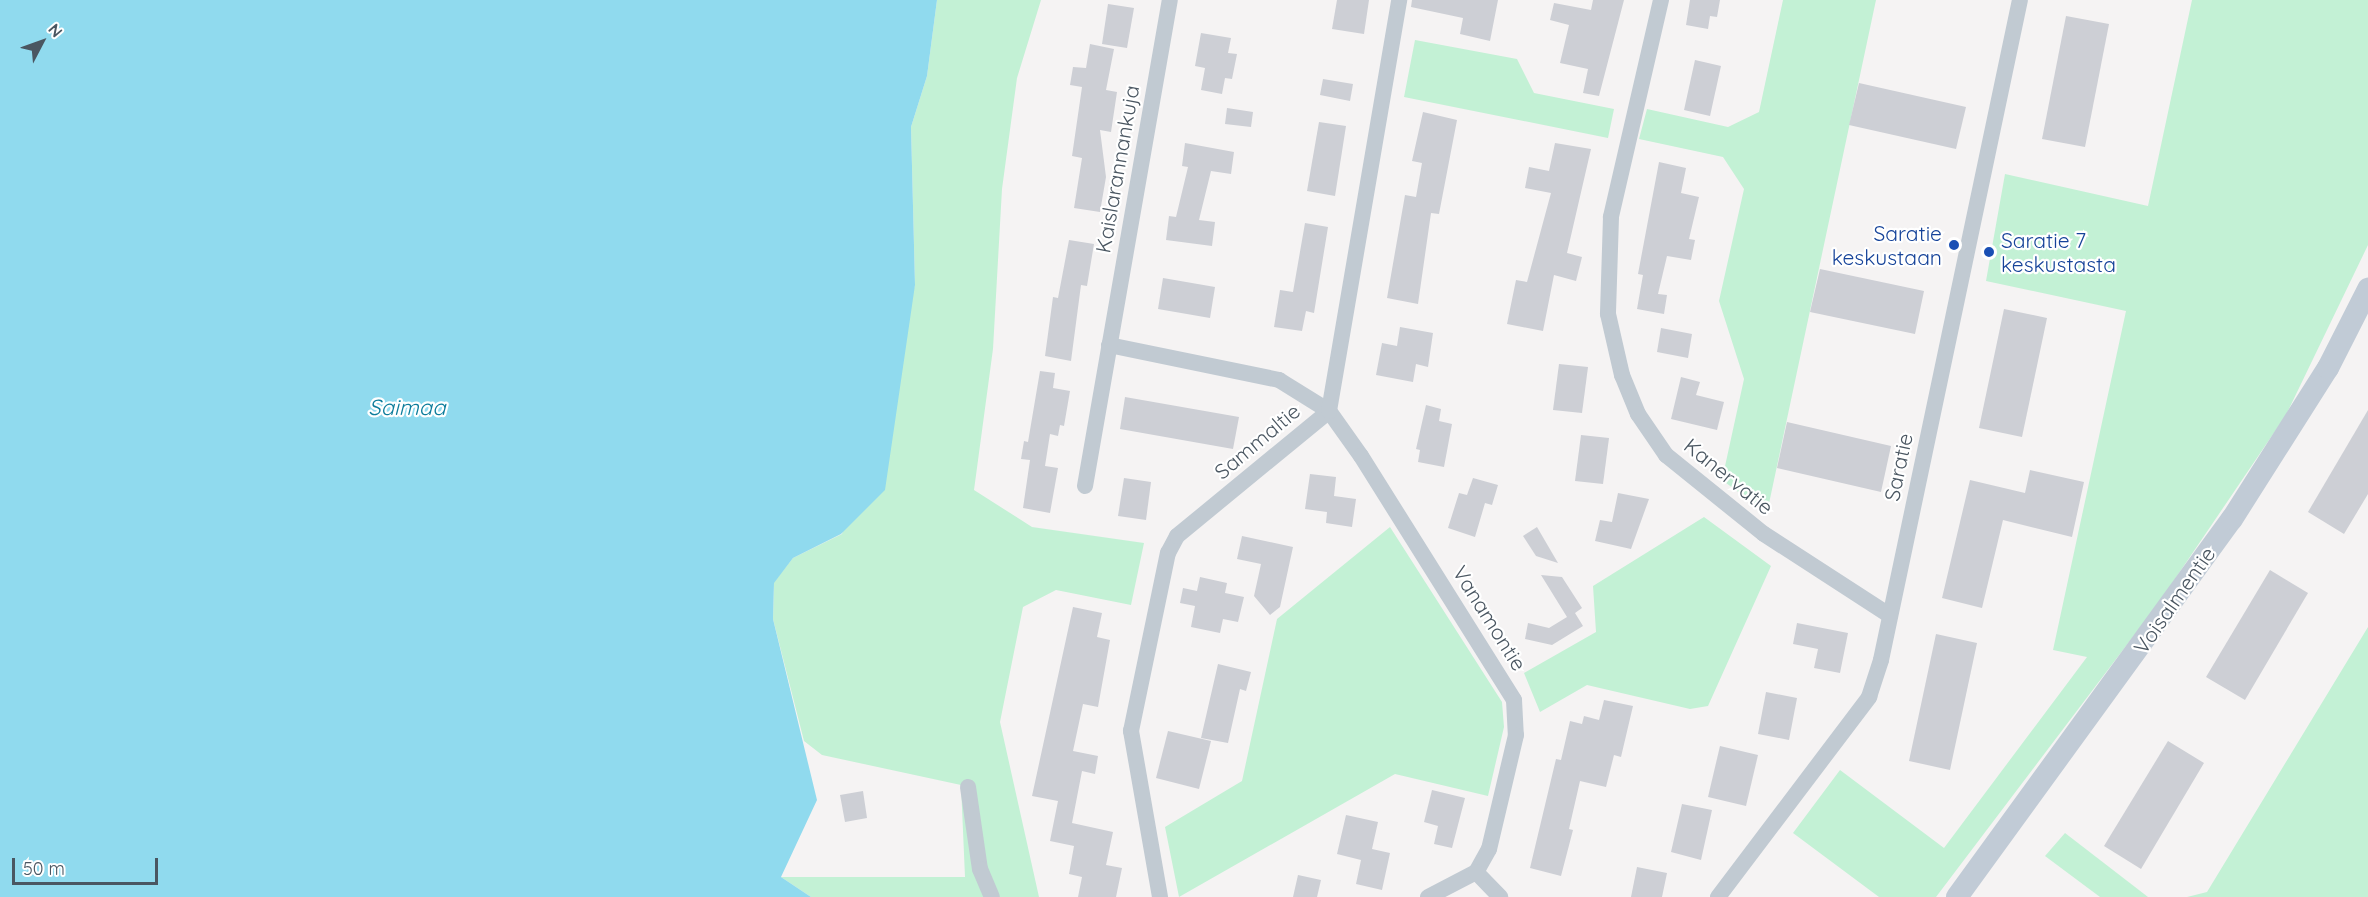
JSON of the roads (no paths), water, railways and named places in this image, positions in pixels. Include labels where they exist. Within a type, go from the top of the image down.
[{"type":"street","name":"Kaislarannankuja","points":[[1085,486],[1170,0]]},
{"type":"street","name":"Sammaltie","points":[[1160,897],[1131,732],[1168,553],[1177,536],[1329,411],[1399,0]]},
{"type":"street","name":"Kanervatie","points":[[1661,0],[1611,217],[1608,314],[1622,375],[1638,414],[1666,455],[1764,534],[1889,615]]},
{"type":"street","name":"Saratie","points":[[1718,897],[1869,697],[1889,615],[2020,0]]},
{"type":"street","name":"Voisalmentie","points":[[1957,897],[2232,519],[2328,368],[2368,289]]},
{"type":"street","points":[[1109,345],[1279,380],[1329,411]]},
{"type":"street","name":"Vanamontie","points":[[1329,411],[1464,617],[1514,700],[1516,735],[1489,849],[1476,872]]},
{"type":"street","points":[[968,787],[980,870],[992,897]]},
{"type":"street","points":[[1428,897],[1476,872],[1500,897]]},
{"type":"water","name":"Saimaa","points":[[0,0],[937,0],[927,76],[911,127],[915,285],[885,490],[841,534],[793,558],[774,583],[773,619],[817,800],[781,877],[811,897],[0,897]]},
{"type":"place","name":"Saratie keskustaan","points":[[1954,245]]},
{"type":"place","name":"Saratie 7 keskustasta","points":[[1989,252]]}]
